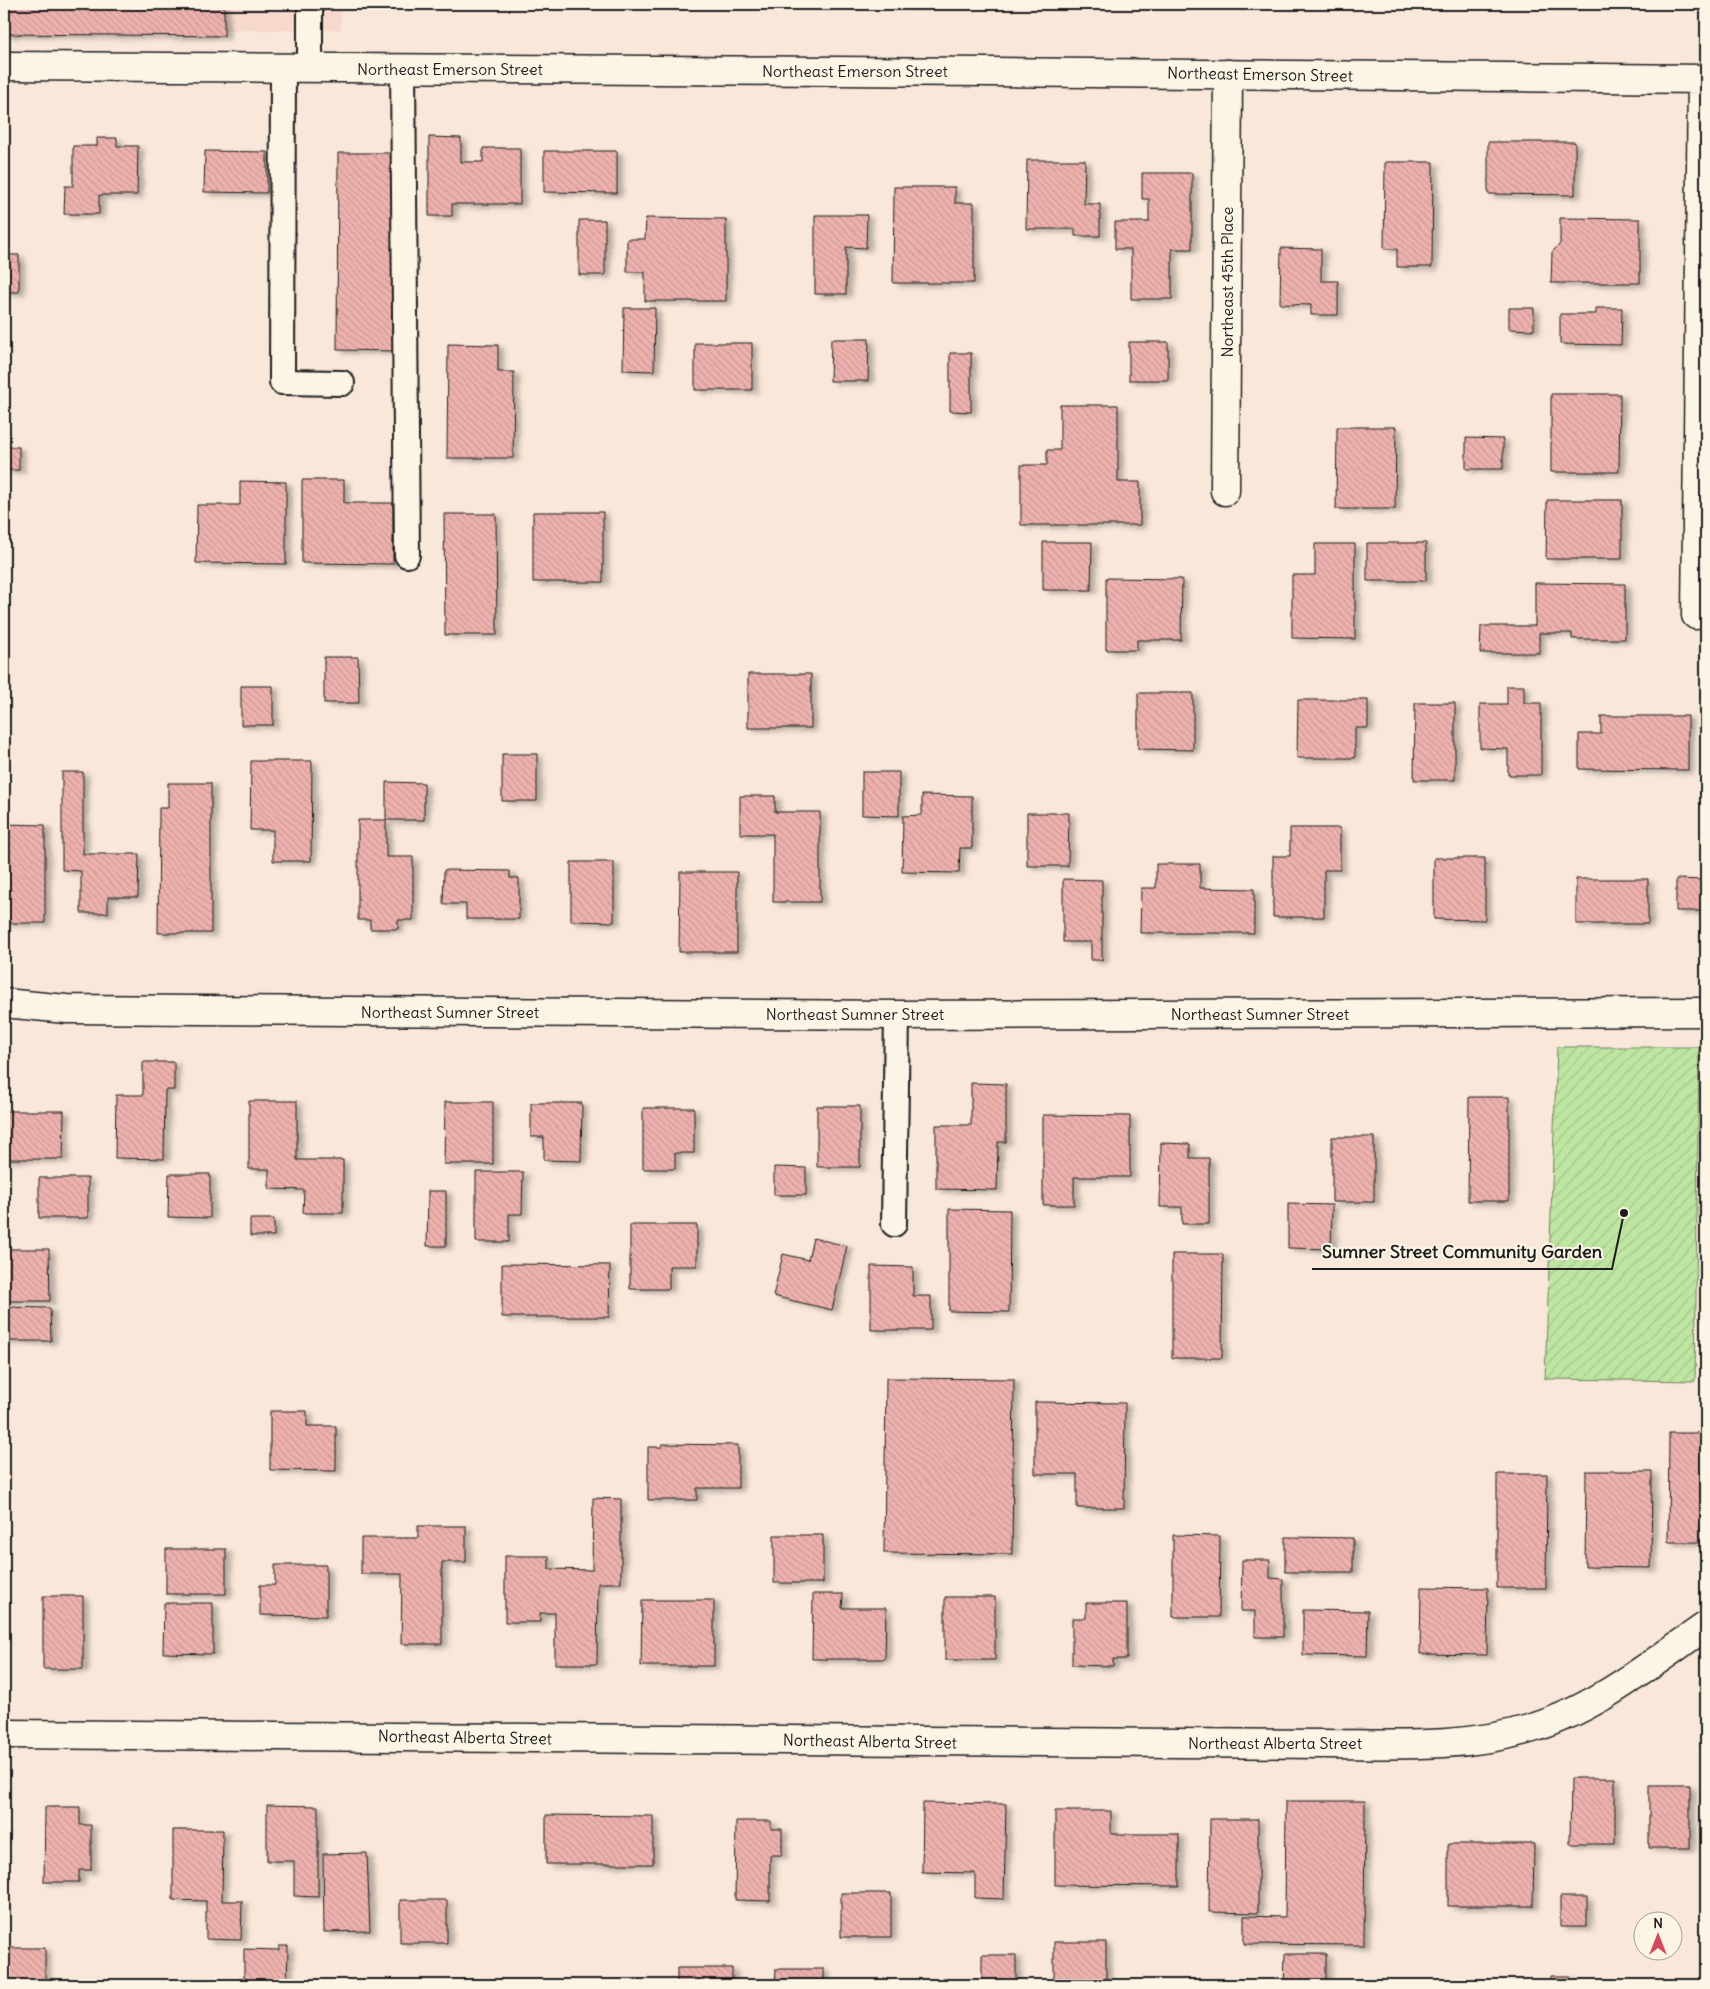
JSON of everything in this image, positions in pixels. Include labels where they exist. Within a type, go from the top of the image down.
[{"type":"street","name":"Northeast Emerson Street","points":[[4,66],[1704,79]]},
{"type":"street","name":"Northeast 45th Place","points":[[1225,491],[1228,74]]},
{"type":"street","points":[[1696,615],[1704,79]]},
{"type":"street","name":"Northeast Sumner Street","points":[[4,1003],[66,1009],[897,1015],[1706,1012]]},
{"type":"street","name":"Northeast Alberta Street","points":[[4,1734],[1322,1744],[1422,1744],[1471,1741],[1531,1729],[1587,1704],[1706,1626]]},
{"type":"lane","points":[[310,4],[310,68]]},
{"type":"lane","points":[[283,68],[282,382],[342,383]]},
{"type":"lane","points":[[403,68],[407,555]]},
{"type":"lane","points":[[894,1224],[897,1015]]},
{"type":"shaded area","points":[[4,4],[341,4],[341,30],[4,30]]},
{"type":"green space","points":[[1557,1047],[1699,1047],[1695,1381],[1545,1379]]},
{"type":"building","points":[[4,4],[224,4],[224,36],[4,34]]},
{"type":"building","points":[[903,4],[952,4],[952,5]]},
{"type":"building","points":[[1622,4],[1622,5],[1546,5]]},
{"type":"building","points":[[429,137],[461,138],[461,162],[483,162],[483,148],[520,148],[520,204],[452,204],[452,216],[429,216]]},
{"type":"building","points":[[97,138],[117,138],[117,146],[138,146],[137,195],[99,195],[99,214],[64,214],[65,186],[73,186],[73,146],[97,146]]},
{"type":"building","points":[[1488,142],[1575,142],[1575,195],[1488,194]]},
{"type":"building","points":[[205,151],[267,152],[267,193],[204,192]]},
{"type":"building","points":[[544,151],[617,151],[617,193],[544,192]]},
{"type":"building","points":[[338,153],[396,153],[395,351],[337,350]]},
{"type":"building","points":[[1027,160],[1085,160],[1084,204],[1100,204],[1100,236],[1075,236],[1075,229],[1026,229]]},
{"type":"building","points":[[1385,162],[1433,162],[1432,267],[1397,267],[1397,249],[1384,249]]},
{"type":"building","points":[[1142,173],[1192,173],[1192,249],[1172,249],[1172,299],[1131,299],[1131,249],[1115,249],[1115,222],[1149,222],[1149,199],[1142,199]]},
{"type":"building","points":[[894,187],[955,187],[955,203],[974,203],[974,283],[893,283]]},
{"type":"building","points":[[815,215],[867,215],[866,248],[846,247],[846,294],[815,294]]},
{"type":"building","points":[[646,218],[726,219],[726,301],[645,301],[645,272],[627,272],[627,239],[645,239]]},
{"type":"building","points":[[1560,218],[1640,219],[1640,283],[1551,283],[1552,252],[1560,244]]},
{"type":"building","points":[[579,220],[605,220],[605,275],[579,275]]},
{"type":"building","points":[[1281,248],[1321,249],[1321,281],[1338,281],[1338,315],[1311,315],[1311,305],[1280,304]]},
{"type":"building","points":[[4,255],[19,255],[19,292],[4,292]]},
{"type":"building","points":[[624,308],[655,308],[654,371],[623,370]]},
{"type":"building","points":[[1509,308],[1534,308],[1534,330],[1509,329]]},
{"type":"building","points":[[1596,308],[1622,308],[1621,345],[1560,344],[1560,314],[1596,314]]},
{"type":"building","points":[[831,339],[869,339],[868,381],[830,381]]},
{"type":"building","points":[[1129,342],[1168,342],[1168,380],[1129,380]]},
{"type":"building","points":[[695,343],[752,343],[752,390],[695,390]]},
{"type":"building","points":[[448,344],[498,345],[498,372],[514,372],[513,458],[447,458]]},
{"type":"building","points":[[950,353],[971,353],[971,412],[950,411]]},
{"type":"building","points":[[1551,394],[1620,394],[1619,472],[1551,472]]},
{"type":"building","points":[[1060,405],[1118,405],[1118,482],[1140,482],[1140,525],[1021,525],[1021,465],[1047,465],[1047,450],[1060,450]]},
{"type":"building","points":[[1337,427],[1396,427],[1395,509],[1336,509]]},
{"type":"building","points":[[1466,438],[1503,439],[1503,469],[1466,469]]},
{"type":"building","points":[[4,447],[19,447],[19,470],[4,470]]},
{"type":"building","points":[[302,480],[344,480],[344,503],[393,503],[393,564],[302,563]]},
{"type":"building","points":[[240,481],[286,482],[286,564],[196,563],[197,505],[240,505]]},
{"type":"building","points":[[1547,500],[1622,500],[1622,559],[1546,559]]},
{"type":"building","points":[[533,512],[603,512],[603,582],[533,582]]},
{"type":"building","points":[[444,514],[496,514],[497,635],[445,635]]},
{"type":"building","points":[[1043,542],[1092,542],[1091,590],[1043,590]]},
{"type":"building","points":[[1367,543],[1426,543],[1426,581],[1367,581]]},
{"type":"building","points":[[1315,544],[1355,544],[1355,639],[1292,638],[1292,575],[1315,575]]},
{"type":"building","points":[[1106,578],[1182,579],[1181,640],[1137,640],[1137,650],[1106,650]]},
{"type":"building","points":[[1535,583],[1625,584],[1625,639],[1572,639],[1572,633],[1539,633],[1539,653],[1480,653],[1481,626],[1535,626]]},
{"type":"building","points":[[324,657],[358,657],[359,703],[324,703]]},
{"type":"building","points":[[748,674],[811,674],[811,728],[748,728]]},
{"type":"building","points":[[241,686],[273,686],[273,725],[241,725]]},
{"type":"building","points":[[1507,686],[1524,686],[1524,703],[1541,703],[1541,775],[1508,775],[1508,749],[1480,748],[1480,704],[1507,704]]},
{"type":"building","points":[[1138,693],[1193,693],[1193,750],[1138,749]]},
{"type":"building","points":[[1298,700],[1368,700],[1368,728],[1355,728],[1355,758],[1297,758]]},
{"type":"building","points":[[1415,703],[1455,703],[1455,780],[1414,780]]},
{"type":"building","points":[[1601,716],[1688,716],[1688,770],[1579,769],[1579,734],[1601,734]]},
{"type":"building","points":[[502,754],[537,754],[537,801],[502,801]]},
{"type":"building","points":[[251,761],[312,761],[311,861],[273,861],[273,830],[250,830]]},
{"type":"building","points":[[62,772],[83,772],[83,854],[139,854],[138,897],[108,897],[108,913],[81,913],[81,871],[62,870]]},
{"type":"building","points":[[862,772],[899,772],[899,816],[862,815]]},
{"type":"building","points":[[386,782],[424,783],[424,820],[386,820]]},
{"type":"building","points":[[168,783],[211,783],[211,933],[158,933],[159,808],[168,808]]},
{"type":"building","points":[[922,795],[972,796],[972,848],[960,848],[959,873],[902,872],[903,816],[922,815]]},
{"type":"building","points":[[740,796],[775,796],[775,812],[820,812],[820,902],[773,902],[773,834],[740,834]]},
{"type":"building","points":[[1027,813],[1069,813],[1068,866],[1027,866]]},
{"type":"building","points":[[358,820],[386,820],[386,857],[413,857],[413,920],[398,920],[398,929],[370,929],[370,920],[358,920]]},
{"type":"building","points":[[4,824],[45,825],[45,923],[4,923]]},
{"type":"building","points":[[1290,828],[1340,828],[1340,870],[1324,870],[1324,917],[1273,917],[1273,856],[1290,856]]},
{"type":"building","points":[[1434,858],[1485,858],[1485,920],[1434,919]]},
{"type":"building","points":[[571,862],[614,862],[614,922],[571,921]]},
{"type":"building","points":[[1156,864],[1200,864],[1200,888],[1254,889],[1254,933],[1140,933],[1141,888],[1156,888]]},
{"type":"building","points":[[444,870],[510,871],[510,878],[519,878],[519,919],[466,919],[466,904],[443,904]]},
{"type":"building","points":[[680,872],[737,872],[737,952],[679,952]]},
{"type":"building","points":[[1063,879],[1102,880],[1102,960],[1091,960],[1091,942],[1063,942]]},
{"type":"building","points":[[1576,879],[1648,879],[1648,924],[1576,924]]},
{"type":"building","points":[[1676,879],[1704,880],[1704,911],[1676,911]]},
{"type":"building","points":[[143,1062],[174,1062],[174,1090],[165,1090],[164,1159],[115,1158],[116,1095],[143,1095]]},
{"type":"building","points":[[971,1083],[1006,1084],[1006,1142],[998,1142],[997,1190],[936,1189],[936,1125],[971,1125]]},
{"type":"building","points":[[1469,1097],[1509,1097],[1509,1201],[1468,1201]]},
{"type":"building","points":[[249,1101],[297,1101],[297,1160],[343,1160],[343,1213],[303,1213],[304,1190],[269,1189],[269,1169],[249,1169]]},
{"type":"building","points":[[445,1102],[493,1102],[493,1164],[444,1164]]},
{"type":"building","points":[[531,1103],[582,1103],[581,1161],[544,1160],[544,1137],[531,1137]]},
{"type":"building","points":[[817,1106],[860,1106],[860,1167],[817,1167]]},
{"type":"building","points":[[643,1108],[694,1108],[694,1153],[675,1153],[675,1169],[643,1169]]},
{"type":"building","points":[[4,1111],[64,1111],[63,1159],[4,1159]]},
{"type":"building","points":[[1043,1115],[1130,1116],[1130,1177],[1074,1177],[1074,1205],[1043,1205]]},
{"type":"building","points":[[1332,1137],[1374,1137],[1374,1202],[1332,1202]]},
{"type":"building","points":[[1161,1143],[1190,1144],[1190,1158],[1209,1158],[1209,1224],[1182,1224],[1182,1207],[1160,1207]]},
{"type":"building","points":[[774,1167],[806,1168],[806,1195],[774,1195]]},
{"type":"building","points":[[476,1172],[523,1172],[522,1214],[509,1214],[509,1242],[476,1242]]},
{"type":"building","points":[[169,1174],[210,1174],[210,1218],[168,1217]]},
{"type":"building","points":[[39,1178],[88,1178],[88,1218],[39,1218]]},
{"type":"building","points":[[428,1191],[446,1191],[446,1246],[427,1246]]},
{"type":"building","points":[[1288,1204],[1332,1205],[1331,1249],[1288,1248]]},
{"type":"building","points":[[949,1209],[1010,1210],[1009,1312],[949,1311]]},
{"type":"building","points":[[250,1219],[274,1219],[274,1236],[250,1236]]},
{"type":"building","points":[[630,1225],[697,1225],[697,1266],[669,1266],[669,1289],[630,1289]]},
{"type":"building","points":[[813,1238],[847,1246],[832,1310],[773,1296],[783,1254],[808,1260]]},
{"type":"building","points":[[4,1249],[49,1249],[50,1301],[4,1301]]},
{"type":"building","points":[[1172,1254],[1223,1254],[1222,1358],[1172,1358]]},
{"type":"building","points":[[502,1264],[610,1265],[609,1317],[502,1317]]},
{"type":"building","points":[[871,1266],[913,1267],[913,1296],[931,1296],[931,1330],[871,1330]]},
{"type":"building","points":[[1706,1282],[1706,1339],[1705,1339]]},
{"type":"building","points":[[4,1307],[50,1308],[51,1341],[4,1341]]},
{"type":"building","points":[[886,1378],[1014,1379],[1012,1554],[884,1553]]},
{"type":"building","points":[[1035,1402],[1125,1403],[1124,1508],[1077,1508],[1077,1474],[1035,1474]]},
{"type":"building","points":[[270,1411],[307,1411],[307,1426],[336,1426],[336,1471],[270,1470]]},
{"type":"building","points":[[1669,1433],[1706,1433],[1706,1542],[1668,1542]]},
{"type":"building","points":[[662,1444],[738,1445],[738,1488],[697,1488],[697,1500],[648,1500],[648,1447],[662,1447]]},
{"type":"building","points":[[1586,1471],[1652,1471],[1651,1568],[1585,1567]]},
{"type":"building","points":[[1497,1474],[1547,1474],[1546,1588],[1497,1588]]},
{"type":"building","points":[[593,1498],[621,1499],[621,1583],[598,1583],[597,1664],[555,1664],[555,1613],[540,1613],[540,1622],[505,1622],[505,1556],[549,1556],[549,1569],[592,1570]]},
{"type":"building","points":[[418,1526],[466,1526],[466,1562],[442,1562],[442,1644],[401,1644],[402,1574],[361,1574],[361,1538],[418,1538]]},
{"type":"building","points":[[774,1535],[823,1535],[823,1583],[774,1583]]},
{"type":"building","points":[[1173,1535],[1220,1536],[1219,1617],[1173,1617]]},
{"type":"building","points":[[1285,1537],[1353,1538],[1353,1572],[1285,1572]]},
{"type":"building","points":[[166,1549],[226,1549],[226,1594],[166,1594]]},
{"type":"building","points":[[1242,1560],[1270,1560],[1270,1578],[1283,1579],[1283,1637],[1255,1637],[1255,1611],[1241,1611]]},
{"type":"building","points":[[275,1565],[326,1565],[326,1616],[260,1615],[260,1585],[275,1585]]},
{"type":"building","points":[[1421,1587],[1488,1588],[1487,1655],[1420,1654]]},
{"type":"building","points":[[813,1594],[843,1594],[842,1608],[886,1608],[885,1659],[812,1659]]},
{"type":"building","points":[[43,1596],[83,1596],[83,1669],[43,1669]]},
{"type":"building","points":[[945,1597],[995,1597],[995,1660],[945,1660]]},
{"type":"building","points":[[642,1600],[714,1600],[714,1666],[641,1666]]},
{"type":"building","points":[[164,1603],[213,1603],[213,1654],[163,1653]]},
{"type":"building","points":[[1086,1603],[1127,1603],[1127,1659],[1113,1659],[1113,1666],[1072,1665],[1072,1618],[1086,1618]]},
{"type":"building","points":[[1303,1610],[1368,1611],[1367,1656],[1303,1655]]},
{"type":"building","points":[[1702,1734],[1706,1734],[1706,1776],[1702,1776]]},
{"type":"building","points":[[1571,1778],[1615,1778],[1615,1844],[1570,1844]]},
{"type":"building","points":[[1649,1785],[1690,1785],[1690,1848],[1649,1848]]},
{"type":"building","points":[[1286,1801],[1365,1801],[1364,1945],[1244,1944],[1244,1916],[1285,1917]]},
{"type":"building","points":[[923,1803],[1006,1804],[1004,1899],[975,1898],[975,1873],[922,1872]]},
{"type":"building","points":[[267,1805],[318,1806],[318,1897],[294,1896],[294,1861],[267,1861]]},
{"type":"building","points":[[45,1807],[80,1807],[80,1825],[91,1825],[91,1870],[79,1870],[79,1882],[44,1882]]},
{"type":"building","points":[[1055,1811],[1111,1811],[1111,1834],[1179,1834],[1179,1886],[1055,1885]]},
{"type":"building","points":[[546,1815],[653,1816],[653,1864],[546,1864]]},
{"type":"building","points":[[1210,1819],[1258,1819],[1258,1913],[1209,1912]]},
{"type":"building","points":[[736,1821],[771,1821],[771,1829],[782,1829],[782,1855],[770,1855],[770,1901],[735,1900]]},
{"type":"building","points":[[173,1830],[223,1830],[222,1901],[242,1901],[241,1940],[206,1939],[206,1901],[173,1900]]},
{"type":"building","points":[[1448,1844],[1534,1844],[1533,1906],[1448,1906]]},
{"type":"building","points":[[367,1853],[370,1931],[324,1932],[323,1854]]},
{"type":"building","points":[[841,1893],[891,1893],[891,1937],[841,1937]]},
{"type":"building","points":[[1560,1897],[1587,1897],[1587,1927],[1560,1927]]},
{"type":"building","points":[[400,1900],[447,1900],[447,1943],[400,1943]]},
{"type":"building","points":[[1054,1942],[1106,1942],[1106,1985],[1054,1985]]},
{"type":"building","points":[[279,1946],[288,1946],[287,1985],[244,1985],[244,1949],[279,1950]]},
{"type":"building","points":[[4,1948],[45,1948],[45,1982],[4,1982]]},
{"type":"building","points":[[1285,1954],[1326,1954],[1326,1985],[1284,1985]]},
{"type":"building","points":[[982,1955],[1016,1955],[1016,1982],[982,1982]]},
{"type":"building","points":[[677,1968],[732,1968],[732,1985],[677,1985]]},
{"type":"building","points":[[776,1969],[824,1969],[824,1985],[775,1985]]},
{"type":"building","points":[[1551,1976],[1570,1976],[1570,1985],[1551,1985]]},
{"type":"place","name":"Sumner Street Community Garden","points":[[1624,1213]]}]
